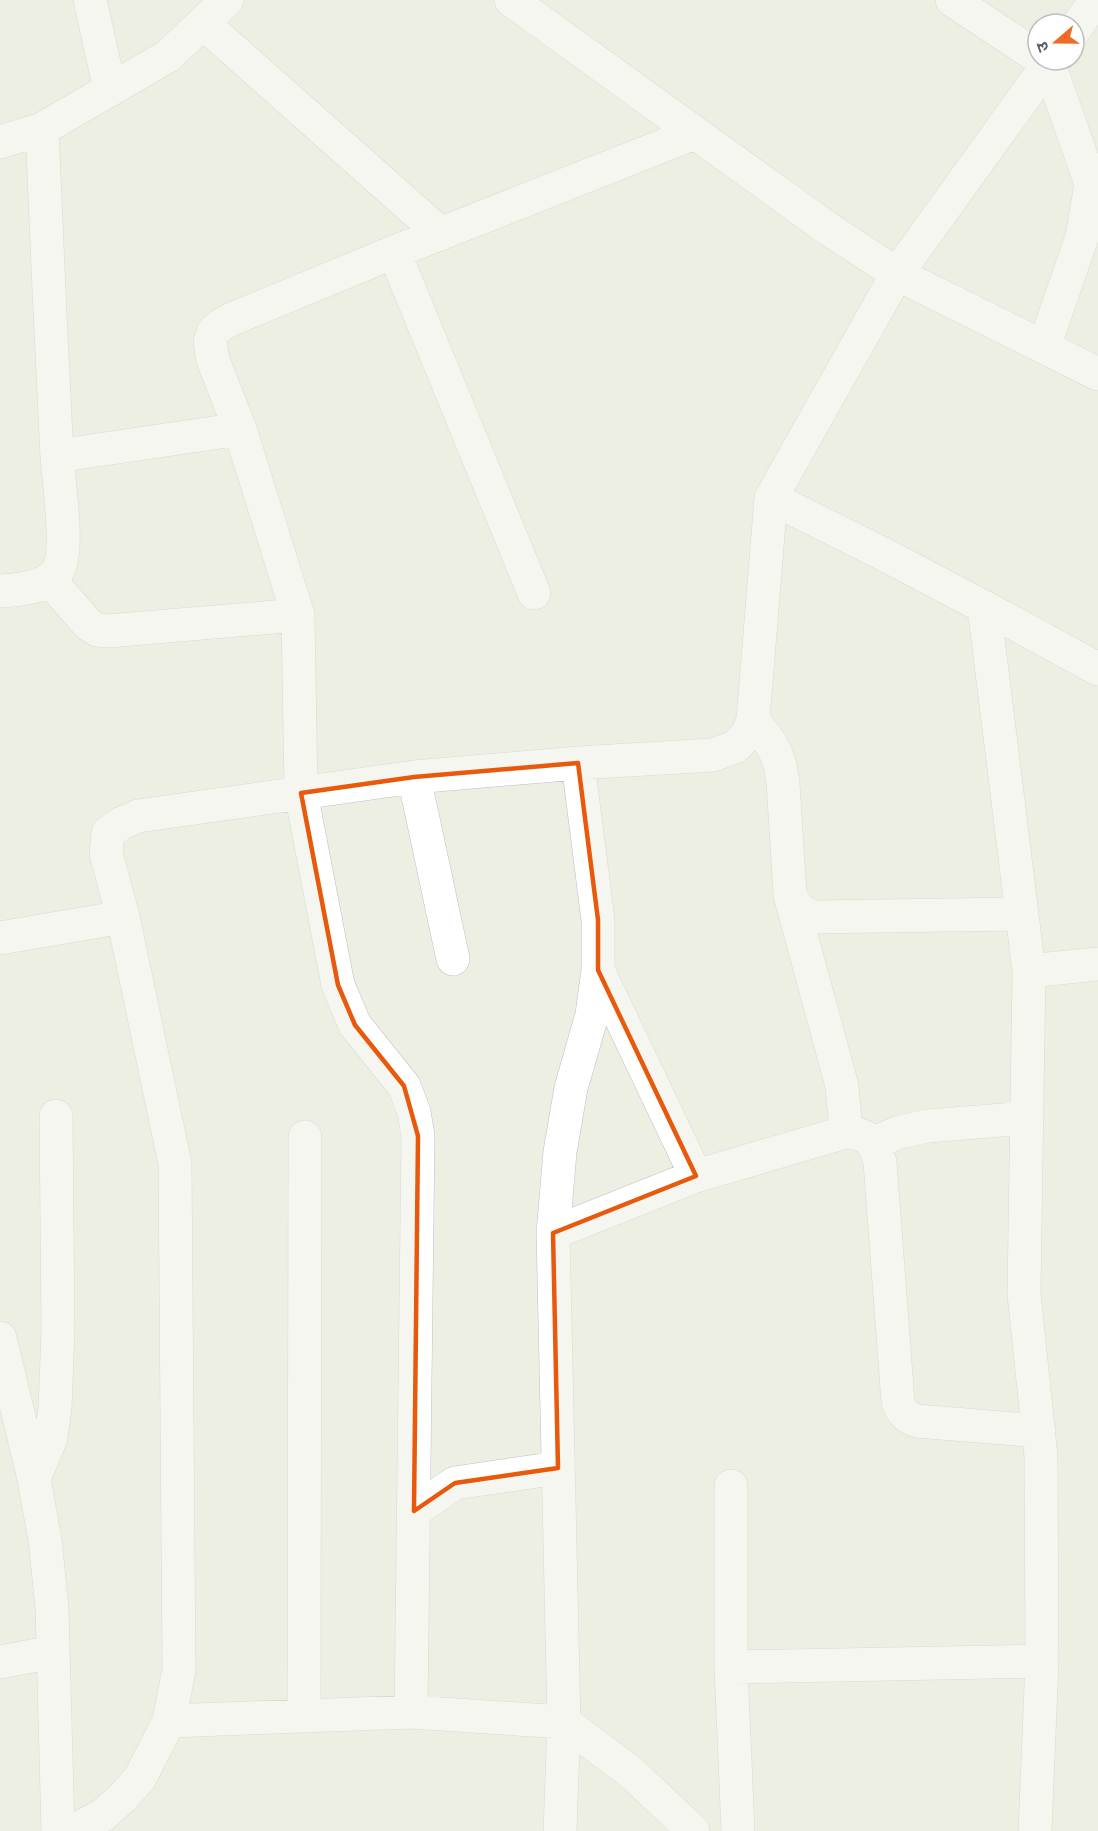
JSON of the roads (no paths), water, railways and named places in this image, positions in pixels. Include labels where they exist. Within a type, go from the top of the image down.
[{"type":"street","points":[[90,0],[110,90]]},
{"type":"street","points":[[0,142],[42,129],[168,56],[227,0]]},
{"type":"street","points":[[952,0],[1026,48]]},
{"type":"street","points":[[1086,14],[1096,0]]},
{"type":"street","points":[[519,1],[695,133],[827,228],[897,274],[1098,374]]},
{"type":"street","points":[[203,23],[441,234]]},
{"type":"street","points":[[69,1831],[103,1815],[140,1778],[169,1721],[179,1670],[175,1164],[123,916],[106,853],[108,833],[138,816],[414,777],[578,762],[713,755],[735,747],[747,735],[753,720],[771,498],[897,274],[1037,72]]},
{"type":"street","points":[[1044,347],[1082,237],[1091,184],[1049,72]]},
{"type":"street","points":[[0,591],[31,588],[49,579],[59,568],[63,548],[42,129]]},
{"type":"street","points":[[411,1712],[418,1136],[414,1112],[404,1086],[355,1025],[338,985],[301,793],[298,615],[240,429],[213,360],[210,342],[213,332],[232,319],[695,133]]},
{"type":"street","points":[[394,252],[534,592]]},
{"type":"street","points":[[57,456],[240,429]]},
{"type":"street","points":[[771,498],[887,556],[1098,669]]},
{"type":"street","points":[[49,579],[88,624],[97,630],[108,631],[298,615]]},
{"type":"street","points":[[984,608],[1029,971],[1024,1294],[1041,1456],[1042,1661],[1035,1831]]},
{"type":"street","points":[[753,720],[768,738],[780,765],[790,894],[842,1086],[859,1138],[880,1162],[898,1402],[907,1417],[917,1421],[1039,1431]]},
{"type":"street","points":[[560,1831],[564,1722],[553,1233],[560,1152],[571,1088],[592,1014],[598,970],[598,920],[578,762]]},
{"type":"street","points":[[414,777],[453,959]]},
{"type":"street","points":[[790,894],[795,906],[802,913],[814,917],[1022,914]]},
{"type":"street","points":[[0,938],[123,916]]},
{"type":"street","points":[[1029,971],[1098,964]]},
{"type":"street","points":[[598,970],[696,1176]]},
{"type":"street","points":[[34,1479],[51,1438],[56,1398],[58,1331],[56,1116]]},
{"type":"street","points":[[553,1233],[696,1176],[859,1138],[928,1126],[1026,1118]]},
{"type":"street","points":[[304,1716],[305,1137]]},
{"type":"street","points":[[0,1338],[34,1479],[45,1540],[52,1608],[58,1831]]},
{"type":"street","points":[[414,1511],[455,1483],[558,1468]]},
{"type":"street","points":[[731,1486],[731,1667],[738,1831]]},
{"type":"street","points":[[0,1662],[53,1652]]},
{"type":"street","points":[[731,1667],[1042,1661]]},
{"type":"street","points":[[169,1721],[411,1712],[564,1722],[633,1774],[693,1831]]}]
